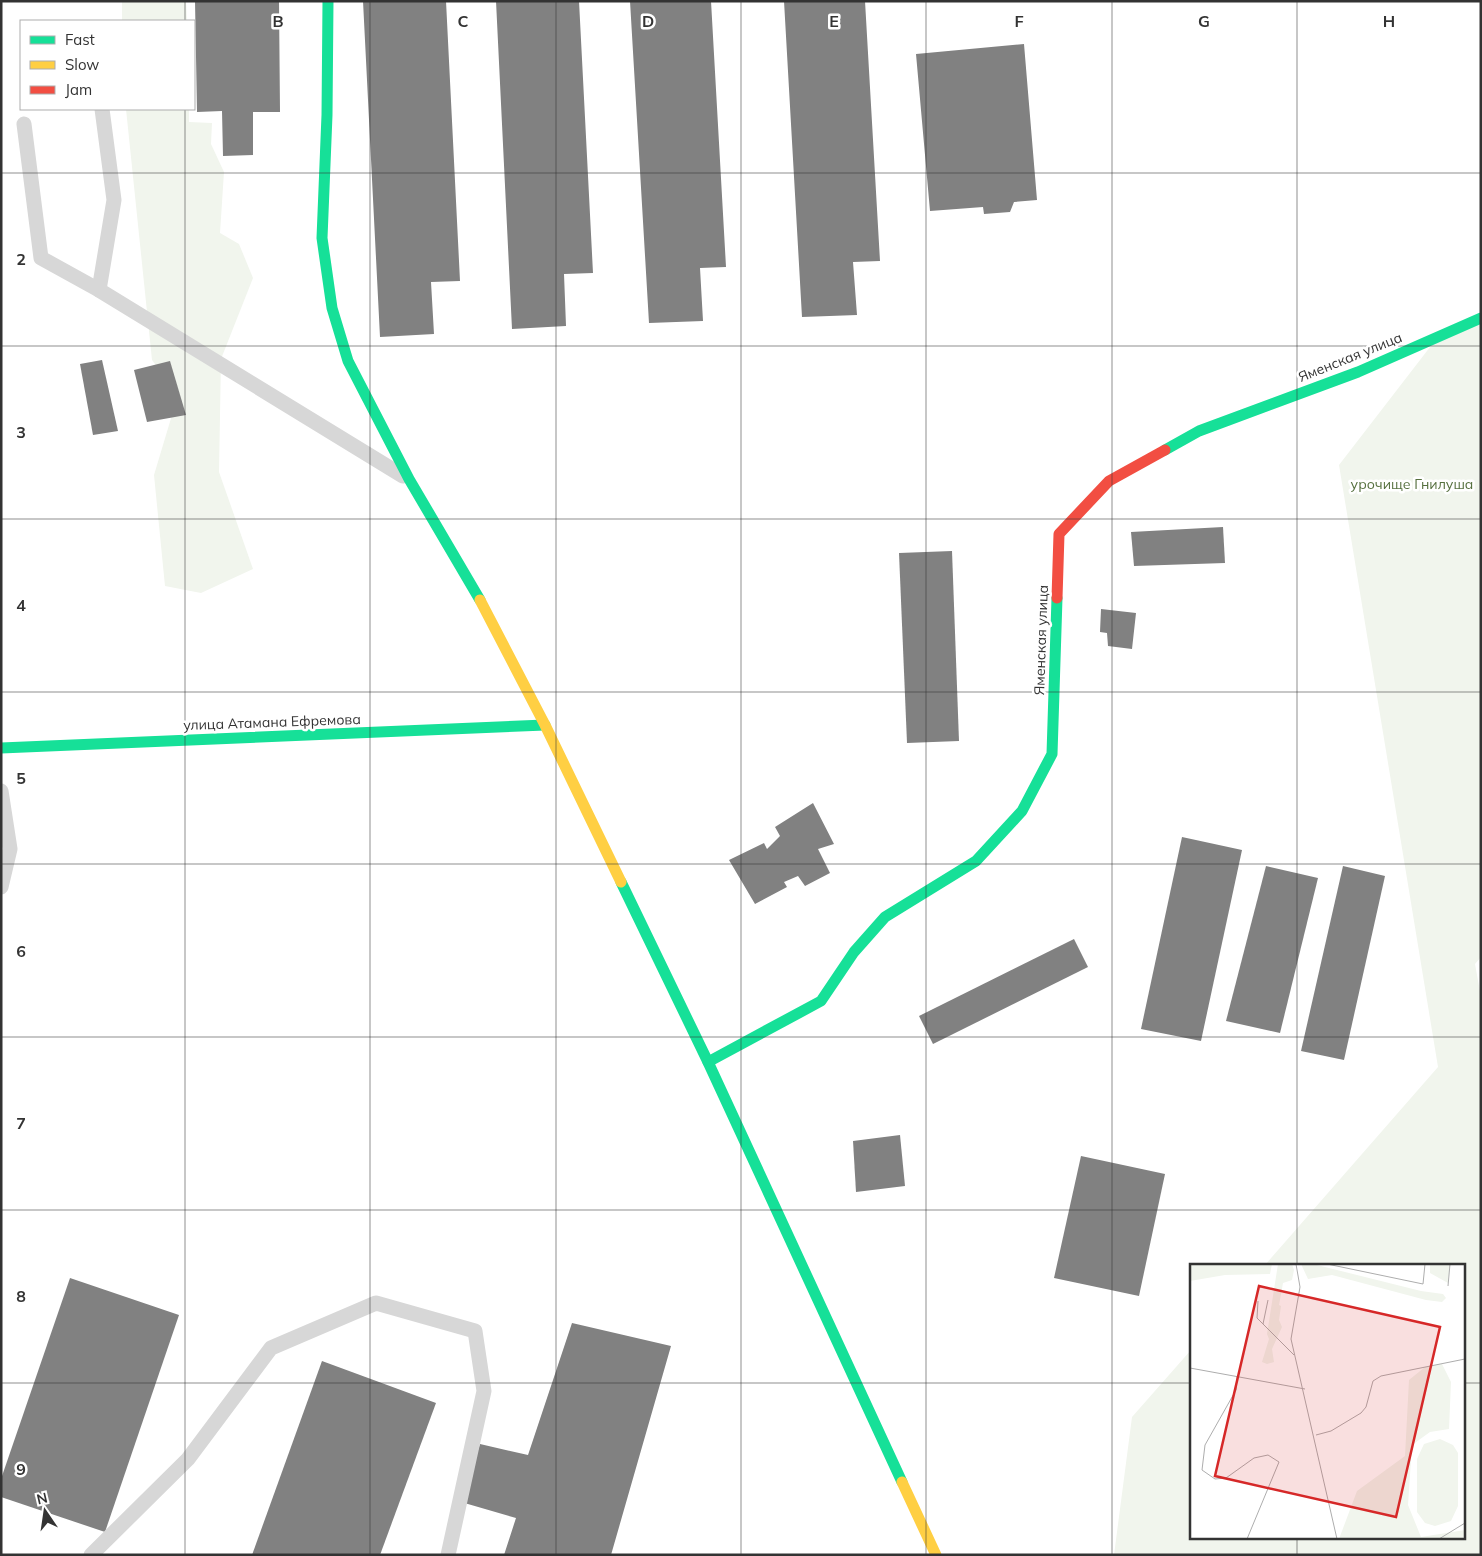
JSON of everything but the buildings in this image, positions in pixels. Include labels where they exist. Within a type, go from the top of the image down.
[{"type":"street","points":[[328,1],[327,115],[322,238],[332,308],[348,361],[409,479],[488,614],[545,725],[708,1062],[936,1555]]},
{"type":"street","name":"Яменская улица","points":[[708,1062],[821,1001],[854,952],[885,917],[976,861],[1022,811],[1052,754],[1059,534],[1109,481],[1198,431],[1358,372],[1481,318]]},
{"type":"street","name":"улица Атамана Ефремова","points":[[1,748],[545,725]]},
{"type":"lane","points":[[99,290],[114,200],[102,110]]},
{"type":"lane","points":[[24,124],[41,258],[99,290],[409,479]]},
{"type":"lane","points":[[1,791],[10,849],[1,887]]},
{"type":"lane","points":[[90,1555],[188,1459],[271,1348],[376,1303],[475,1331],[484,1391],[448,1555]]},
{"type":"green space","points":[[122,1],[186,1],[187,20],[122,20]]},
{"type":"green space","points":[[126,110],[189,110],[189,122],[212,123],[211,144],[224,172],[220,233],[239,244],[253,278],[221,359],[219,472],[253,569],[201,593],[165,586],[154,475],[178,395],[152,360]]},
{"type":"green space","name":"урочище Гнилуша","points":[[1481,319],[1481,957],[1475,964],[1481,997],[1481,1555],[1114,1555],[1132,1417],[1190,1351],[1190,1538],[1464,1538],[1464,1264],[1266,1264],[1438,1067],[1339,465],[1437,338]]},
{"type":"traffic: fast","points":[[328,1],[327,115],[322,238],[332,308],[348,361],[409,479],[480,600]]},
{"type":"traffic: fast","points":[[1165,450],[1199,431],[1358,372],[1481,318]]},
{"type":"traffic: fast","points":[[708,1062],[821,1001],[854,952],[885,917],[976,861],[1022,811],[1052,754],[1057,598]]},
{"type":"traffic: fast","points":[[1,748],[545,725]]},
{"type":"traffic: fast","points":[[621,882],[708,1062],[902,1482]]},
{"type":"traffic: slow","points":[[480,600],[545,725],[621,882]]},
{"type":"traffic: slow","points":[[902,1482],[936,1555]]},
{"type":"traffic: jam","points":[[1057,598],[1059,534],[1109,481],[1165,450]]}]
